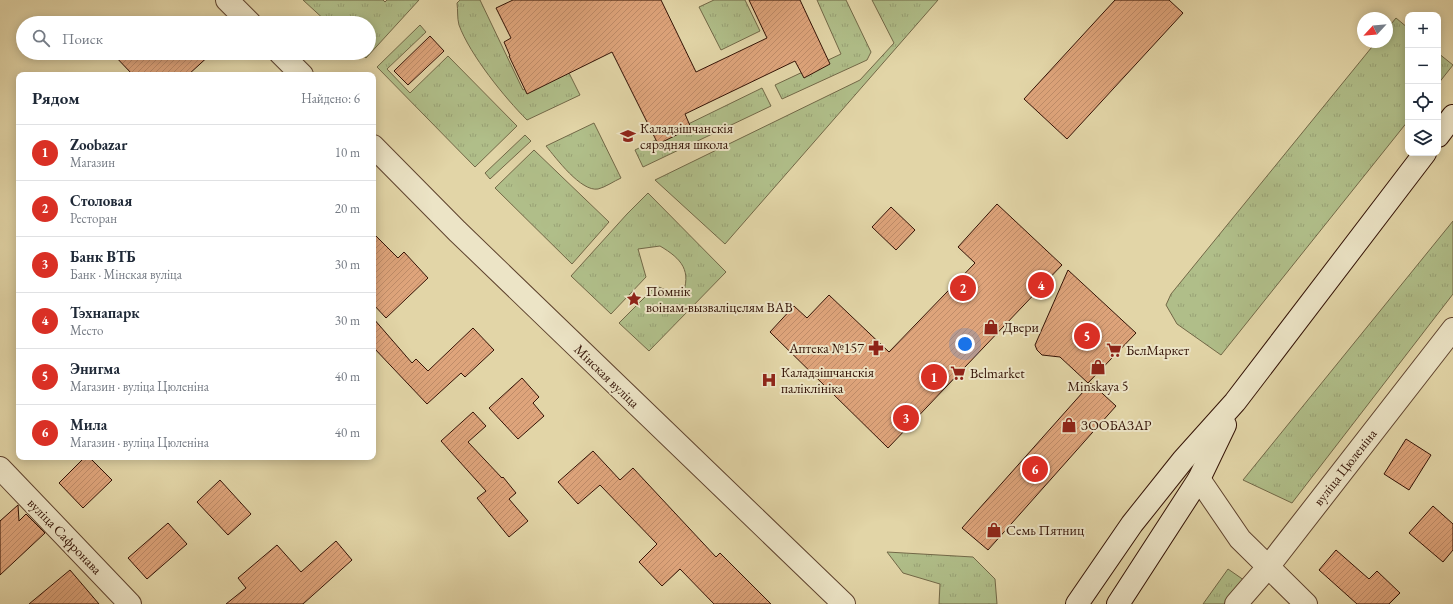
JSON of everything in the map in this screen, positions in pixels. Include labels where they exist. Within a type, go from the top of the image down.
[{"type":"street","points":[[227,0],[243,16]]},
{"type":"street","points":[[287,60],[299,72]]},
{"type":"street","points":[[1441,132],[1453,116]]},
{"type":"street","name":"Мінская вуліца","points":[[376,149],[456,231],[844,604]]},
{"type":"street","points":[[1077,604],[1132,524],[1183,460],[1235,402],[1423,156]]},
{"type":"street","name":"вуліца Цюленіна","points":[[1236,604],[1268,567],[1453,330]]},
{"type":"street","points":[[1118,604],[1199,479],[1235,402]]},
{"type":"street","name":"вуліца Сафронава","points":[[0,468],[130,604]]},
{"type":"street","points":[[1199,479],[1240,539],[1306,604]]},
{"type":"green space","points":[[303,0],[383,0],[385,2],[387,0],[419,0],[376,47],[376,16],[320,16]]},
{"type":"green space","points":[[460,0],[480,0],[523,90],[567,69],[580,95],[527,120],[489,76],[464,37],[458,22],[457,3]]},
{"type":"green space","points":[[714,0],[745,0],[760,31],[721,50],[699,7]]},
{"type":"green space","points":[[817,0],[846,0],[871,52],[867,60],[782,99],[775,85],[841,54]]},
{"type":"green space","points":[[872,0],[938,0],[725,244],[655,180],[860,80],[894,43]]},
{"type":"green space","points":[[1396,18],[1405,26],[1405,125],[1221,355],[1177,324],[1166,305],[1171,294],[1371,48],[1393,48],[1393,22]]},
{"type":"green space","points":[[420,25],[426,32],[387,69],[410,93],[448,56],[517,126],[475,167],[377,67]]},
{"type":"green space","points":[[1441,55],[1453,65],[1441,80]]},
{"type":"green space","points":[[762,88],[771,106],[643,167],[635,150]]},
{"type":"green space","points":[[594,123],[621,178],[598,189],[591,189],[577,180],[562,166],[546,146]]},
{"type":"green space","points":[[525,135],[531,141],[490,179],[485,173]]},
{"type":"green space","points":[[534,150],[609,222],[572,264],[495,188]]},
{"type":"green space","points":[[648,193],[726,272],[649,351],[619,323],[656,286],[682,296],[685,287],[685,273],[683,266],[674,256],[660,246],[638,249],[646,277],[611,314],[571,276]]},
{"type":"green space","points":[[1453,221],[1453,294],[1292,503],[1243,480]]},
{"type":"green space","points":[[887,552],[973,557],[995,579],[997,604],[939,604],[940,584],[903,573]]},
{"type":"green space","points":[[1228,569],[1251,585],[1236,604],[1203,604]]},
{"type":"building","points":[[513,0],[661,0],[696,72],[767,38],[749,0],[800,0],[830,64],[804,78],[795,61],[685,114],[691,128],[658,144],[612,52],[527,94],[509,56],[504,42],[511,38],[496,8]]},
{"type":"building","points":[[1115,0],[1169,0],[1183,13],[1067,139],[1024,99]]},
{"type":"building","points":[[430,36],[444,51],[408,85],[394,71]]},
{"type":"building","points":[[119,60],[204,60],[191,72],[130,72]]},
{"type":"building","points":[[997,204],[1062,265],[888,448],[770,332],[794,306],[807,318],[829,295],[889,352],[975,263],[958,247]]},
{"type":"building","points":[[891,207],[915,230],[896,250],[872,227]]},
{"type":"building","points":[[376,236],[398,258],[404,252],[428,278],[386,318],[376,307]]},
{"type":"building","points":[[1068,270],[1136,333],[1088,383],[1060,357],[1042,355],[1037,350],[1035,345]]},
{"type":"building","points":[[376,321],[412,363],[416,359],[428,371],[473,328],[494,350],[465,377],[461,373],[427,404],[376,350]]},
{"type":"building","points":[[522,378],[539,397],[533,403],[544,416],[518,439],[489,408]]},
{"type":"building","points":[[1091,383],[1116,406],[988,550],[962,528]]},
{"type":"building","points":[[473,412],[486,426],[468,442],[502,478],[503,477],[516,493],[509,499],[528,521],[509,537],[477,498],[486,491],[441,441]]},
{"type":"building","points":[[1406,439],[1431,455],[1409,490],[1384,474]]},
{"type":"building","points":[[593,451],[620,480],[633,468],[716,557],[720,553],[771,604],[714,604],[680,569],[662,586],[639,562],[657,544],[600,485],[578,504],[558,482]]},
{"type":"building","points":[[82,460],[92,460],[112,480],[83,508],[59,483]]},
{"type":"building","points":[[220,480],[251,514],[228,535],[197,502]]},
{"type":"building","points":[[18,505],[19,521],[26,514],[45,533],[0,575],[0,521]]},
{"type":"building","points":[[1433,506],[1453,524],[1453,550],[1443,562],[1409,533]]},
{"type":"building","points":[[168,523],[187,544],[147,579],[128,558]]},
{"type":"building","points":[[336,541],[352,560],[303,604],[226,604],[246,588],[238,578],[277,545],[301,572]]},
{"type":"building","points":[[1336,550],[1369,579],[1377,571],[1400,593],[1389,604],[1357,604],[1319,570]]},
{"type":"building","points":[[70,570],[99,604],[29,604]]},
{"type":"place","name":"Каладзішчанскія сярэдняя школа","points":[[628,136]]},
{"type":"place","name":"Тэхнапарк","points":[[1041,285]]},
{"type":"place","name":"Столовая","points":[[963,288]]},
{"type":"place","name":"Помнік воінам-вызваліцелям ВАВ","points":[[634,299]]},
{"type":"place","name":"Двери","points":[[991,327]]},
{"type":"place","name":"Энигма","points":[[1087,336]]},
{"type":"place","name":"Аптека №157","points":[[876,348]]},
{"type":"place","name":"БелМаркет","points":[[1114,350]]},
{"type":"place","name":"Minskaya 5","points":[[1098,367]]},
{"type":"place","name":"Belmarket","points":[[958,373]]},
{"type":"place","name":"Zoobazar","points":[[934,377]]},
{"type":"place","name":"Каладзішчанскія паліклініка","points":[[769,380]]},
{"type":"place","name":"Банк ВТБ","points":[[906,418]]},
{"type":"place","name":"ЗООБАЗАР","points":[[1069,425]]},
{"type":"place","name":"Мила","points":[[1035,469]]},
{"type":"place","name":"Семь Пятниц","points":[[994,530]]}]
